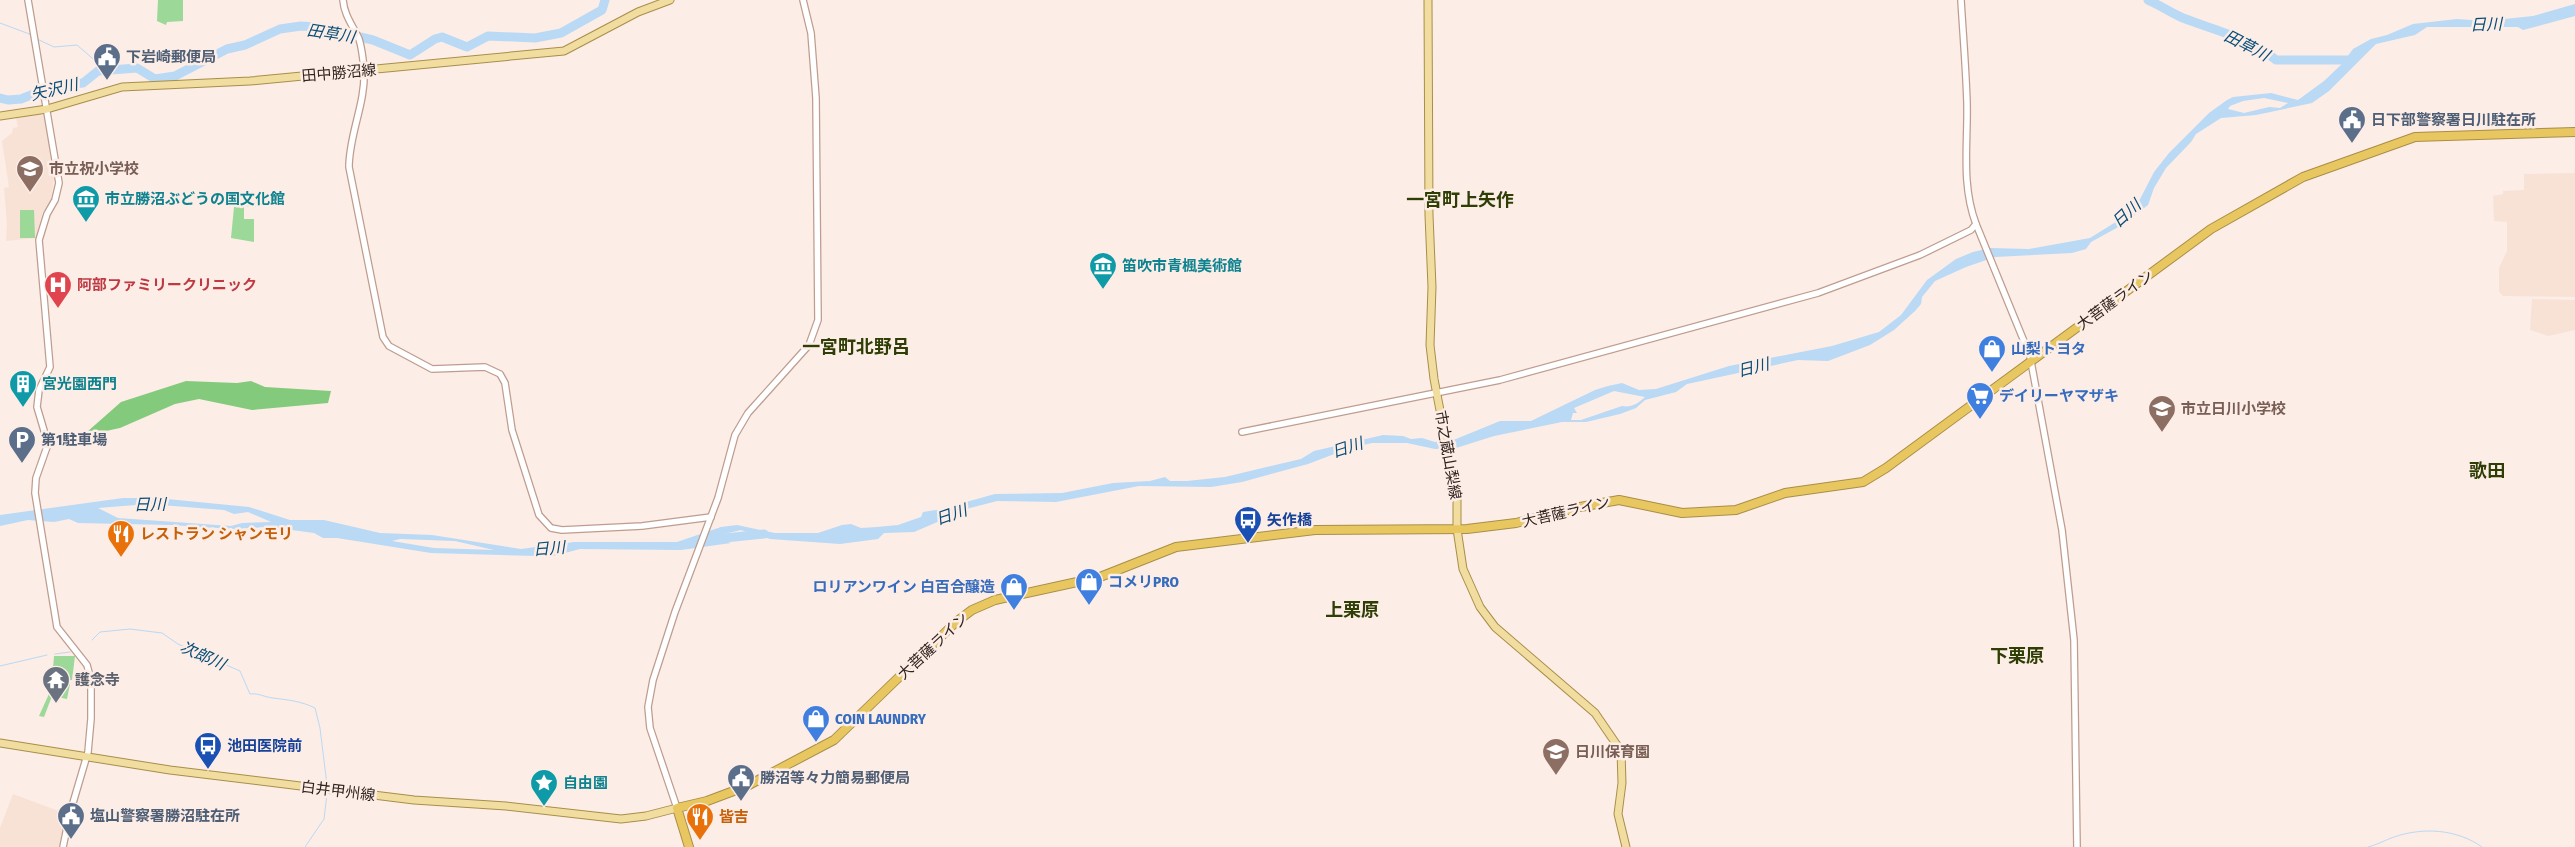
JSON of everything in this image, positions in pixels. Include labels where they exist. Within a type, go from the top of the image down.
[{"type":"highway","name":"大菩薩ライン","points":[[677,808],[707,801],[747,786],[831,743],[956,622],[985,604],[1100,577],[1184,545],[1247,540],[1315,530],[1457,529],[1516,523],[1580,506],[1619,500],[1682,512],[1736,510],[1785,493],[1862,482],[1886,468],[2222,222],[2303,177],[2346,160],[2416,137],[2575,132]]},
{"type":"highway","points":[[677,808],[689,847]]},
{"type":"main road","name":"田中勝沼線","points":[[0,116],[47,109],[122,87],[193,85],[564,51],[638,12],[670,0]]},
{"type":"main road","name":"市之蔵山梨線","points":[[1428,0],[1429,216],[1432,288],[1430,345],[1457,499],[1457,529],[1463,569],[1480,607],[1490,621],[1595,714],[1621,751],[1622,783],[1618,814],[1626,847]]},
{"type":"main road","name":"白井甲州線","points":[[0,743],[87,757],[414,800],[506,806],[605,818],[636,818],[677,808]]},
{"type":"street","points":[[28,0],[37,43],[59,183],[55,200],[47,214],[39,240],[50,367],[39,390],[37,407],[48,444],[34,485],[57,627],[82,658],[90,672],[91,720],[87,757],[70,813],[63,847]]},
{"type":"street","points":[[343,0],[346,15],[359,40],[364,70],[362,100],[350,147],[349,167],[380,328],[389,346],[432,369],[485,367],[500,374],[505,383],[512,430],[539,515],[551,528],[562,530],[642,526],[710,520]]},
{"type":"street","points":[[677,808],[650,728],[648,707],[660,657],[718,498],[731,447],[740,425],[748,413],[805,350],[812,339],[818,320],[814,142],[816,98],[811,33],[803,0]]},
{"type":"street","points":[[1962,0],[1967,103],[1966,185],[1969,205],[2031,361],[2062,530],[2072,610],[2077,847]]},
{"type":"street","points":[[1242,432],[1507,378],[1818,293],[1920,255],[1971,230],[1976,224]]},
{"type":"shaded area","points":[[41,114],[45,117],[54,178],[51,200],[47,209],[43,211],[36,238],[6,241],[7,224],[4,188],[9,187],[2,141],[12,133],[13,128],[18,127],[16,118]]},
{"type":"shaded area","points":[[2575,173],[2575,297],[2503,296],[2499,292],[2499,268],[2507,251],[2507,222],[2494,221],[2493,196],[2503,194],[2503,191],[2524,190],[2524,174]]},
{"type":"shaded area","points":[[2532,299],[2575,300],[2575,330],[2548,336],[2530,330]]},
{"type":"shaded area","points":[[13,794],[64,813],[66,816],[59,847],[0,847],[0,828]]},
{"type":"green space","points":[[158,0],[183,0],[183,21],[167,22],[166,25],[157,21]]},
{"type":"green space","points":[[243,199],[258,202],[258,207],[244,206],[244,219],[254,219],[254,242],[231,238],[234,207],[243,207]]},
{"type":"green space","points":[[20,210],[34,210],[35,238],[20,238]]},
{"type":"green space","points":[[186,381],[237,383],[251,381],[265,387],[331,391],[328,403],[252,410],[199,399],[175,404],[120,428],[92,434],[87,432],[121,402]]},
{"type":"green space","points":[[54,656],[75,656],[72,680],[52,681]]},
{"type":"green space","points":[[70,684],[67,699],[52,696],[44,717],[39,716],[53,685]]},
{"type":"water","points":[[2575,4],[2575,16],[2523,30],[2518,27],[2427,27],[2415,35],[2376,44],[2329,91],[2312,103],[2256,115],[2221,118],[2196,134],[2191,142],[2166,168],[2154,188],[2148,205],[2122,225],[2091,242],[2086,249],[2072,253],[1995,257],[1966,267],[1935,281],[1922,297],[1921,304],[1915,311],[1894,330],[1870,345],[1828,361],[1798,360],[1687,384],[1676,392],[1645,400],[1636,408],[1620,414],[1586,422],[1562,422],[1494,436],[1453,449],[1435,449],[1407,443],[1372,443],[1350,448],[1308,464],[1242,482],[1211,487],[1139,486],[1056,502],[997,501],[970,508],[914,532],[884,533],[878,539],[840,544],[770,539],[741,530],[711,537],[731,543],[681,550],[580,549],[553,556],[538,556],[431,553],[337,538],[323,538],[314,533],[270,527],[233,529],[171,525],[78,523],[69,519],[54,522],[28,520],[0,526],[0,515],[123,498],[157,498],[249,507],[290,520],[324,520],[380,533],[432,535],[521,549],[574,542],[677,542],[721,527],[737,525],[775,533],[818,533],[851,524],[861,528],[898,525],[921,517],[923,512],[956,507],[966,502],[995,494],[1062,493],[1113,483],[1150,481],[1165,477],[1170,481],[1187,481],[1225,477],[1301,459],[1314,451],[1383,435],[1403,436],[1411,439],[1422,438],[1435,442],[1456,439],[1500,421],[1531,421],[1595,390],[1608,386],[1622,383],[1639,390],[1656,389],[1729,366],[1832,346],[1879,332],[1901,315],[1927,280],[1956,259],[1990,248],[2029,249],[2090,238],[2119,220],[2137,205],[2154,172],[2169,153],[2209,113],[2233,97],[2271,93],[2298,100],[2324,81],[2344,62],[2338,59],[2347,57],[2353,49],[2371,39],[2387,35],[2413,24],[2457,19],[2485,21],[2533,16]],"holes":[[[2264,98],[2288,103],[2280,108],[2269,107],[2244,113],[2228,109],[2230,106],[2243,101]],[[1614,391],[1645,397],[1632,406],[1622,406],[1581,420],[1571,420],[1573,413],[1577,413],[1574,408]],[[148,504],[224,510],[234,514],[248,512],[271,522],[242,523],[231,526],[118,518],[98,508]],[[400,539],[455,541],[494,550],[434,548],[392,541]]]},
{"type":"waterway","name":"田草川","points":[[0,98],[8,100],[21,99],[36,93],[52,92],[63,85],[83,83],[98,71],[137,68],[155,79],[175,76],[227,49],[245,45],[280,29],[301,26],[317,27],[373,40],[410,55],[435,39],[442,37],[467,47],[488,36],[535,38],[561,33],[602,10],[605,0]]},
{"type":"waterway","name":"田草川","points":[[2148,0],[2183,18],[2243,40],[2266,52],[2276,60],[2349,60]]},
{"type":"waterway","name":"田草川","points":[[0,23],[32,35]]},
{"type":"waterway","name":"田草川","points":[[37,39],[54,47],[77,45],[106,70]]},
{"type":"waterway","name":"日川","points":[[705,540],[764,534]]},
{"type":"waterway","name":"次郎川","points":[[92,640],[100,632],[130,629],[162,633],[178,644],[240,671],[250,694],[294,701],[315,708],[320,728],[327,785]]},
{"type":"waterway","name":"次郎川","points":[[55,654],[70,652]]},
{"type":"waterway","name":"次郎川","points":[[0,666],[47,655]]},
{"type":"waterway","name":"次郎川","points":[[305,847],[324,819],[327,794]]},
{"type":"waterway","points":[[2368,847],[2405,834],[2428,831],[2462,836],[2482,847]]},
{"type":"place","name":"下岩崎郵便局","points":[[107,81]]},
{"type":"place","name":"日下部警察署日川駐在所","points":[[2352,144]]},
{"type":"place","name":"市立祝小学校","points":[[30,193]]},
{"type":"place","name":"市立勝沼ぶどうの国文化館","points":[[86,223]]},
{"type":"place","name":"笛吹市青楓美術館","points":[[1103,290]]},
{"type":"place","name":"阿部ファミリークリニック","points":[[58,309]]},
{"type":"place","name":"山梨トヨタ","points":[[1992,373]]},
{"type":"place","name":"宮光園西門","points":[[23,408]]},
{"type":"place","name":"デイリーヤマザキ","points":[[1980,420]]},
{"type":"place","name":"市立日川小学校","points":[[2162,433]]},
{"type":"place","name":"第1駐車場","points":[[22,464]]},
{"type":"place","name":"矢作橋","points":[[1248,544]]},
{"type":"place","name":"レストラン シャンモリ","points":[[121,558]]},
{"type":"place","name":"コメリPRO","points":[[1089,606]]},
{"type":"place","name":"ロリアンワイン 白百合醸造","points":[[1014,611]]},
{"type":"place","name":"護念寺","points":[[56,704]]},
{"type":"place","name":"COIN LAUNDRY","points":[[816,743]]},
{"type":"place","name":"池田医院前","points":[[208,770]]},
{"type":"place","name":"日川保育園","points":[[1556,776]]},
{"type":"place","name":"勝沼等々力簡易郵便局","points":[[741,802]]},
{"type":"place","name":"自由園","points":[[544,807]]},
{"type":"place","name":"塩山警察署勝沼駐在所","points":[[71,840]]},
{"type":"place","name":"皆吉","points":[[700,841]]},
{"type":"district","name":"一宮町上矢作","points":[[1460,200]]},
{"type":"district","name":"一宮町北野呂","points":[[856,347]]},
{"type":"district","name":"歌田","points":[[2487,471]]},
{"type":"district","name":"上栗原","points":[[1352,610]]},
{"type":"district","name":"下栗原","points":[[2017,656]]},
{"type":"water label","name":"矢沢川","points":[[54,89]]}]
